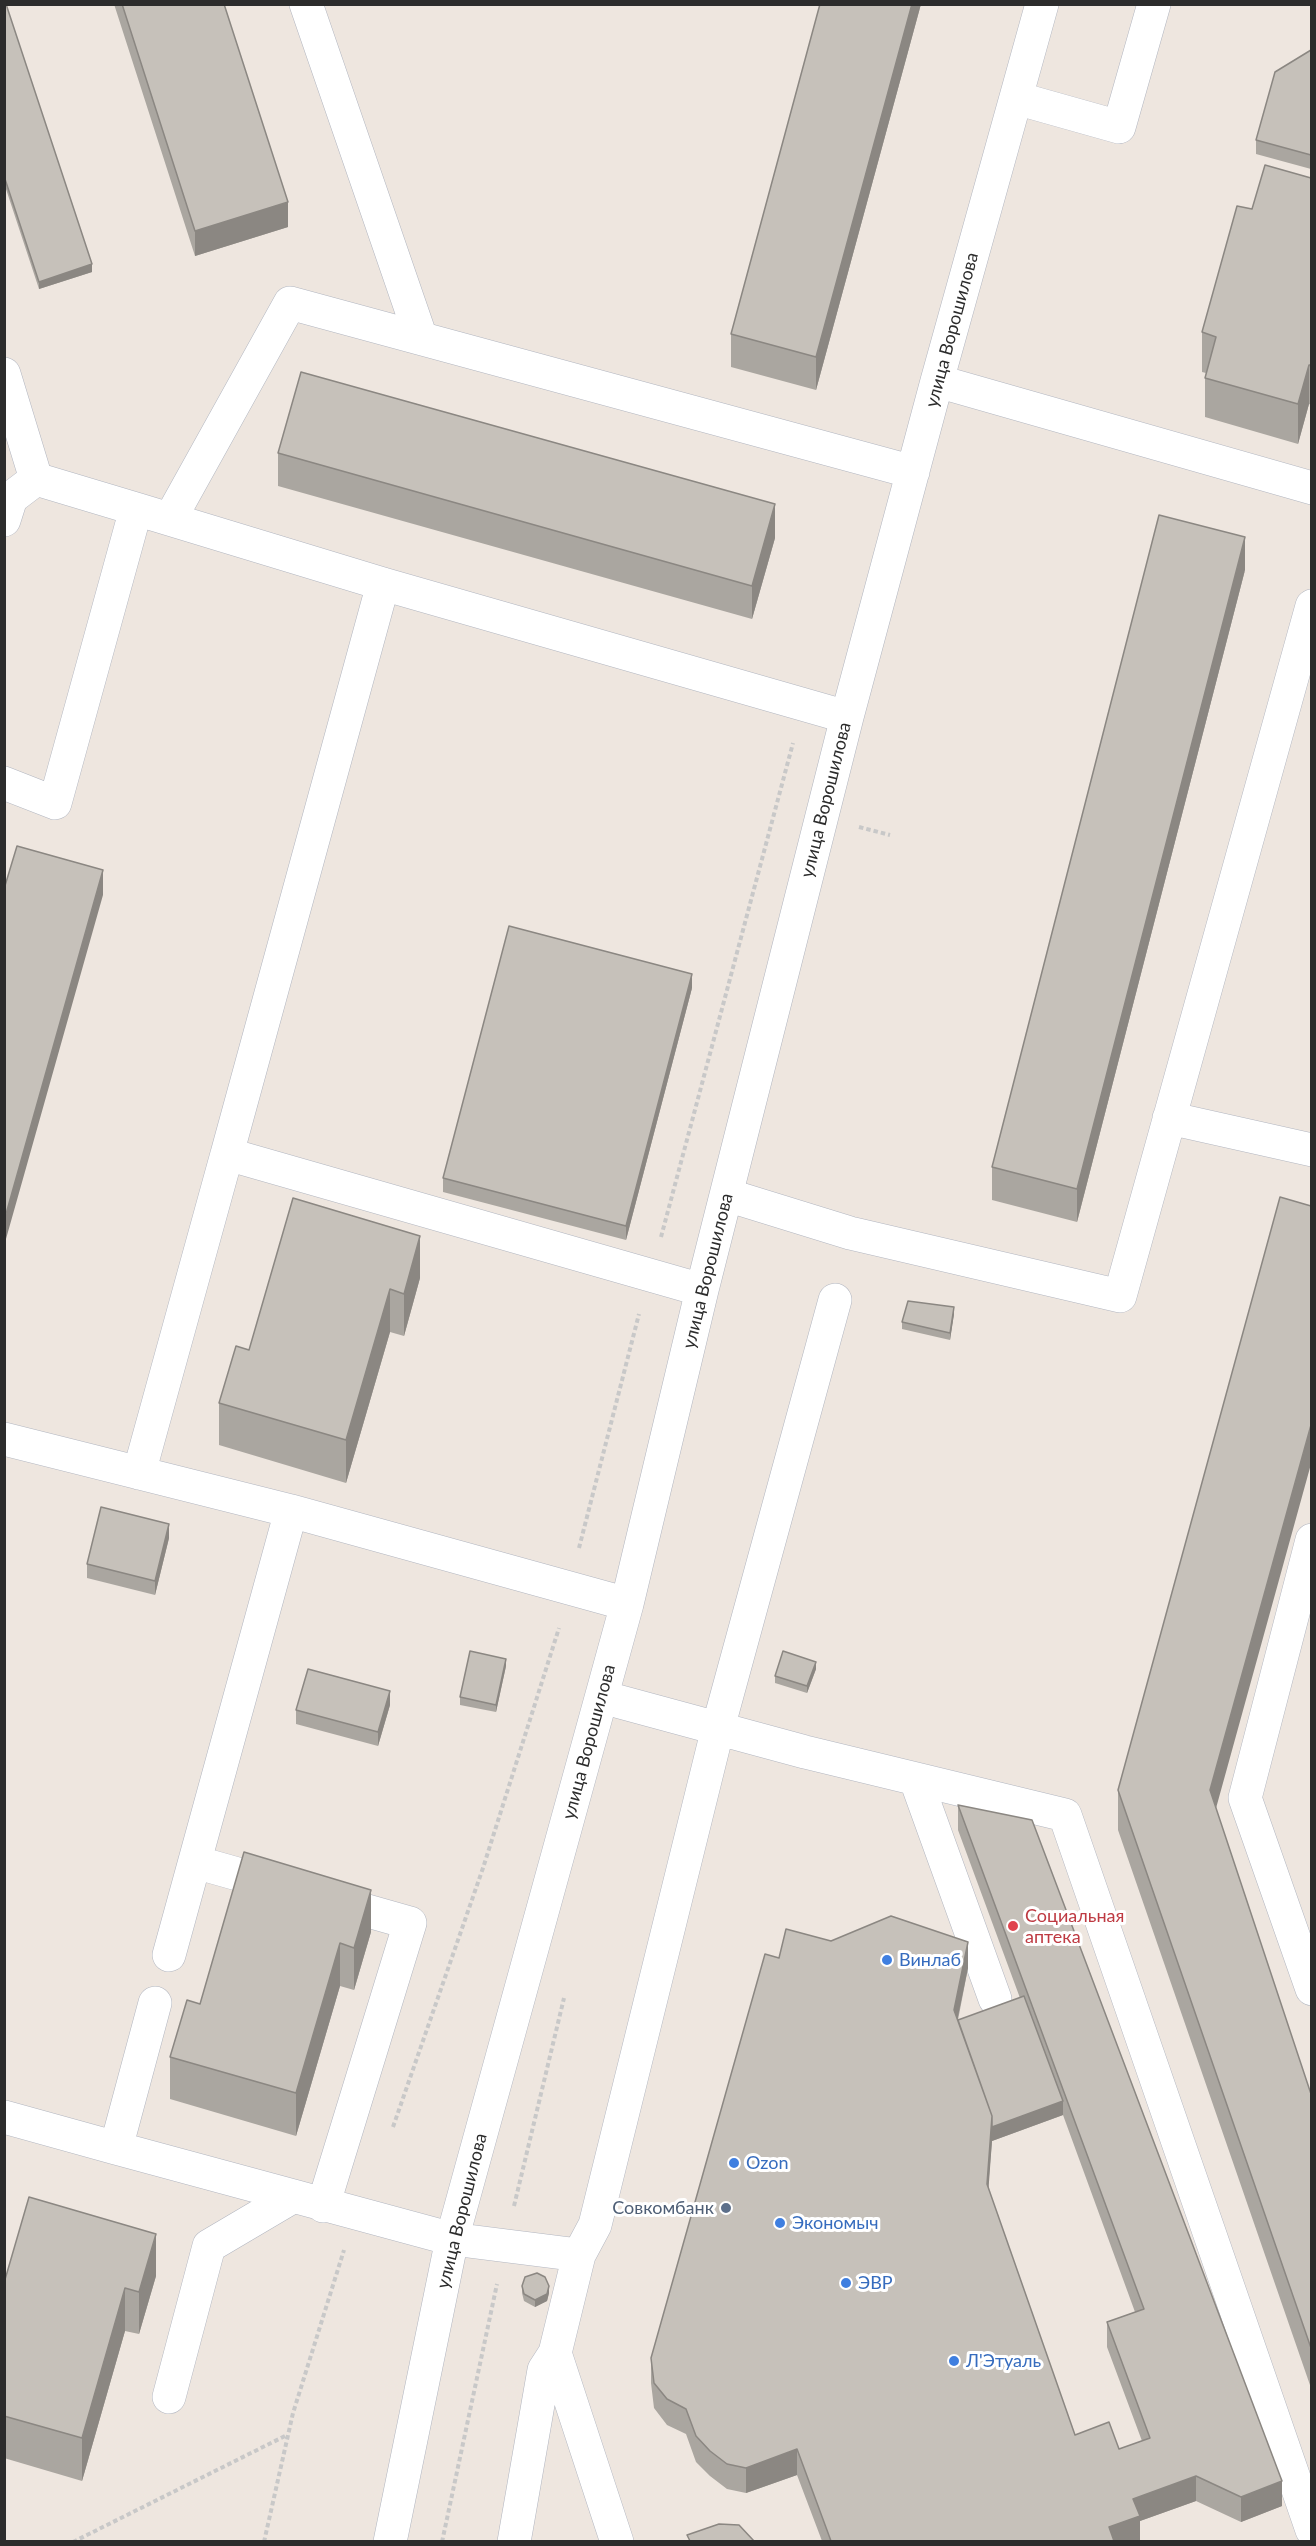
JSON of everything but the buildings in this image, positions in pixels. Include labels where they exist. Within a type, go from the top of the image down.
[{"type":"street","points":[[306,4],[421,338]]},
{"type":"street","name":"улица Ворошилова","points":[[390,2541],[452,2239],[627,1604],[702,1290],[847,717],[937,381],[1042,4]]},
{"type":"street","points":[[1016,98],[1119,127],[1154,4]]},
{"type":"street","points":[[170,519],[290,303],[913,472]]},
{"type":"street","points":[[4,374],[36,479]]},
{"type":"street","points":[[937,381],[1311,488]]},
{"type":"street","points":[[4,475],[36,479],[382,584],[847,717]]},
{"type":"street","points":[[4,520],[10,498],[36,479]]},
{"type":"street","points":[[4,783],[55,803],[136,509]]},
{"type":"street","points":[[139,1473],[382,584]]},
{"type":"street","points":[[727,1195],[850,1233],[1120,1296],[1311,606]]},
{"type":"street","points":[[1169,1118],[1311,1150]]},
{"type":"street","points":[[226,1154],[702,1290]]},
{"type":"street","points":[[514,2541],[544,2370],[555,2353],[579,2255],[595,2224],[718,1728],[835,1300]]},
{"type":"street","points":[[4,1439],[291,1511],[627,1604]]},
{"type":"street","points":[[169,1955],[291,1511]]},
{"type":"street","points":[[1311,1540],[1245,1798],[1311,1989]]},
{"type":"street","points":[[602,1697],[916,1780],[1065,1815],[1311,2530]]},
{"type":"street","points":[[916,1780],[995,2000]]},
{"type":"street","points":[[168,2397],[209,2246],[308,2201],[410,1923],[195,1862]]},
{"type":"street","points":[[116,2148],[155,2003]]},
{"type":"street","points":[[4,2117],[452,2239],[579,2255]]},
{"type":"street","points":[[555,2353],[617,2541]]},
{"type":"path","points":[[855,825],[890,835]]},
{"type":"path","points":[[393,2127],[483,1868],[561,1624]]},
{"type":"path","points":[[442,2541],[505,2246],[565,1993]]},
{"type":"path","points":[[264,2541],[288,2434],[355,2214]]},
{"type":"path","points":[[73,2541],[288,2434]]},
{"type":"place","name":"Социальная аптека","points":[[1013,1926]]},
{"type":"place","name":"Винлаб","points":[[887,1960]]},
{"type":"place","name":"Ozon","points":[[734,2163]]},
{"type":"place","name":"Совкомбанк","points":[[726,2208]]},
{"type":"place","name":"Экономыч","points":[[780,2223]]},
{"type":"place","name":"ЭВР","points":[[846,2283]]},
{"type":"place","name":"Л'Этуаль","points":[[954,2361]]}]
